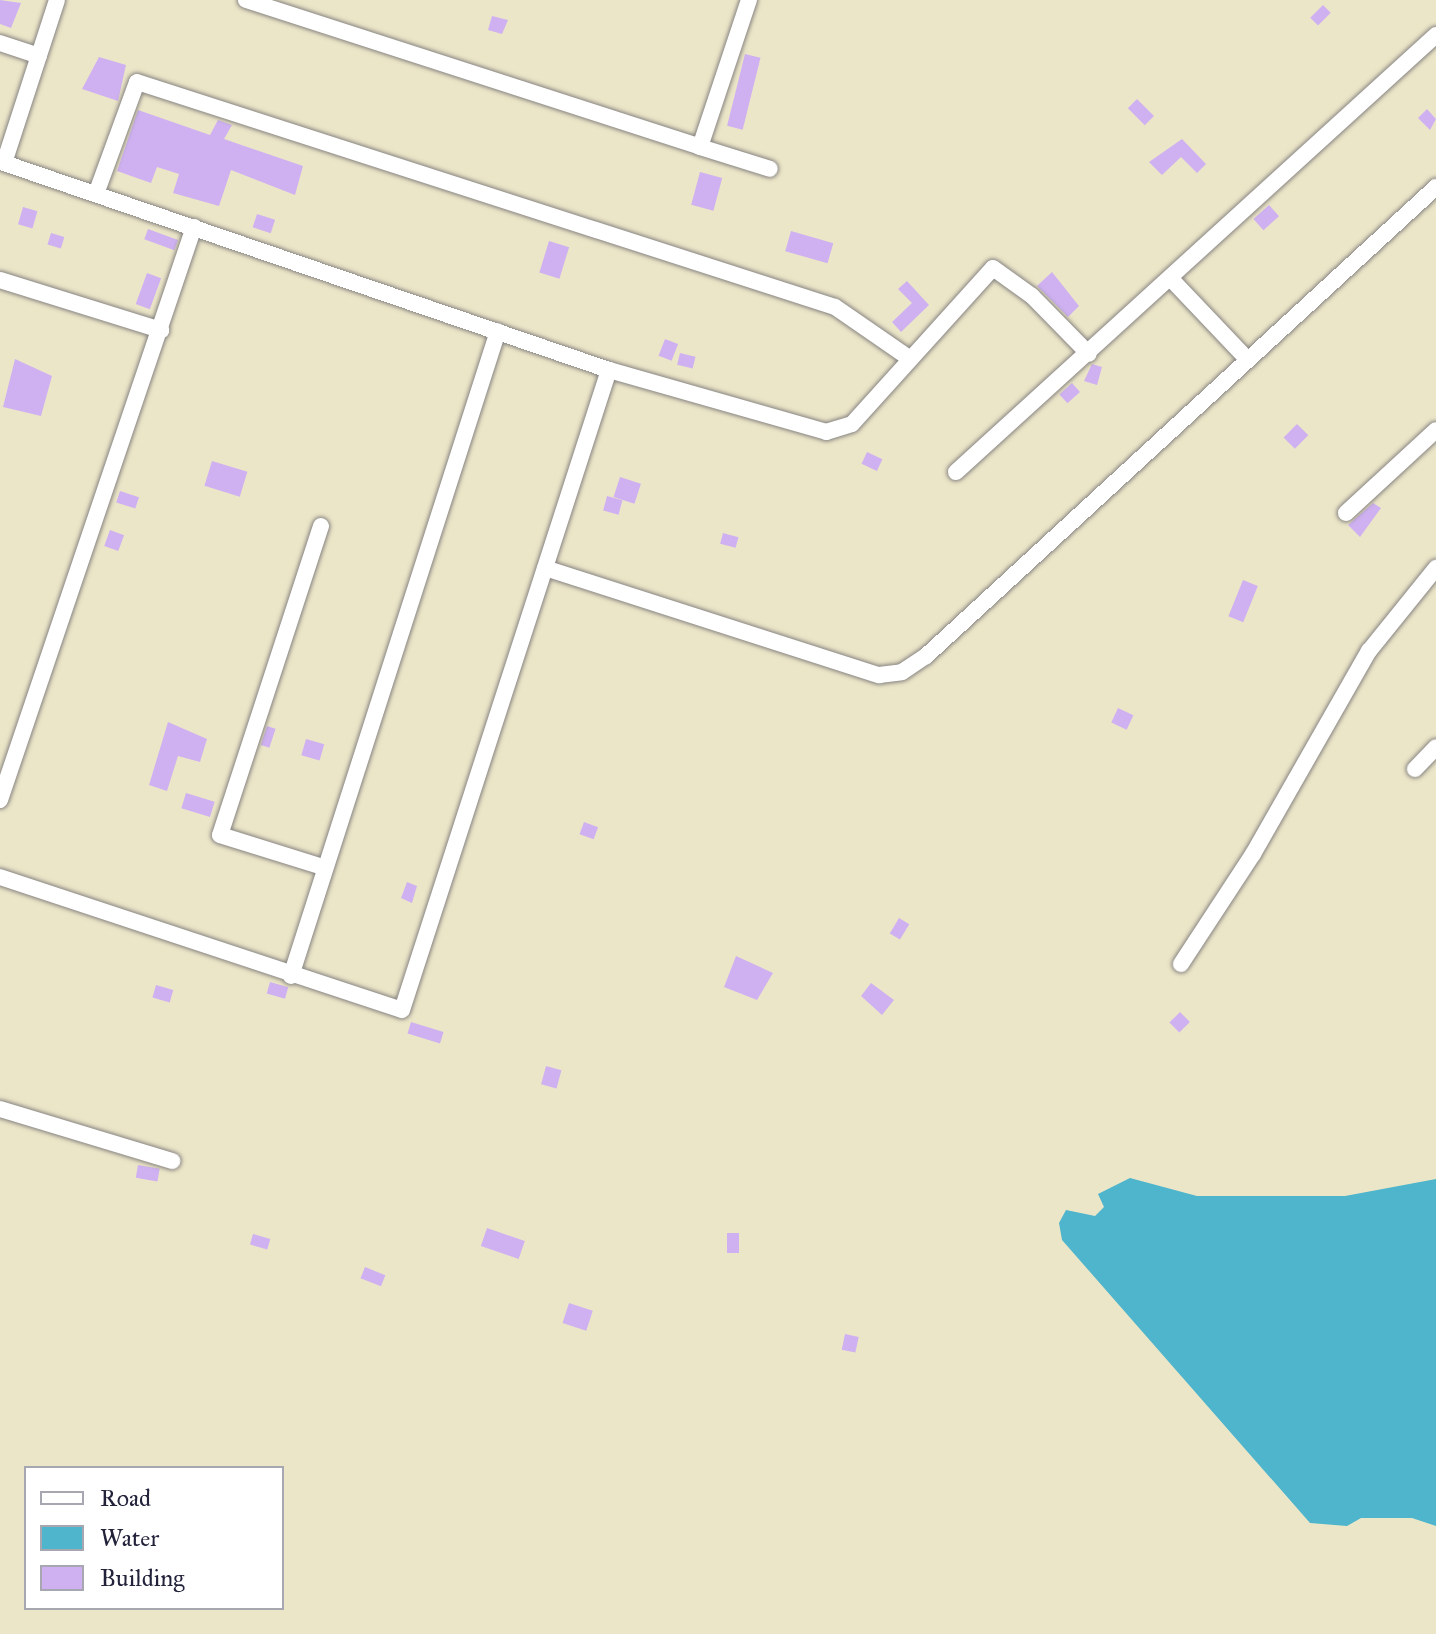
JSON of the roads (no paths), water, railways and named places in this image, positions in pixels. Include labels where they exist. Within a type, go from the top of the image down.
[{"type":"street","points":[[57,0],[4,163],[609,370],[832,433],[852,424],[993,268],[1032,296],[1089,354]]},
{"type":"street","points":[[246,0],[770,169]]},
{"type":"street","points":[[700,147],[749,0]]},
{"type":"street","points":[[956,472],[1172,280],[1436,35]]},
{"type":"street","points":[[0,43],[39,56]]},
{"type":"street","points":[[96,194],[137,82],[835,307],[909,358]]},
{"type":"street","points":[[545,568],[879,675],[902,672],[926,656],[1436,187]]},
{"type":"street","points":[[0,800],[194,227]]},
{"type":"street","points":[[0,280],[161,330]]},
{"type":"street","points":[[1172,280],[1247,359]]},
{"type":"street","points":[[291,976],[323,867],[498,331]]},
{"type":"street","points":[[0,877],[291,976],[402,1010],[609,370]]},
{"type":"street","points":[[1346,513],[1436,430]]},
{"type":"street","points":[[321,526],[220,835],[323,867]]},
{"type":"street","points":[[1181,964],[1253,854],[1369,651],[1436,568]]},
{"type":"street","points":[[1415,769],[1436,747]]},
{"type":"street","points":[[0,1109],[172,1161]]},
{"type":"water","points":[[1130,1178],[1197,1196],[1345,1196],[1436,1179],[1436,1526],[1412,1518],[1361,1518],[1347,1526],[1310,1523],[1062,1240],[1059,1223],[1066,1210],[1095,1216],[1104,1207],[1098,1194]]}]
